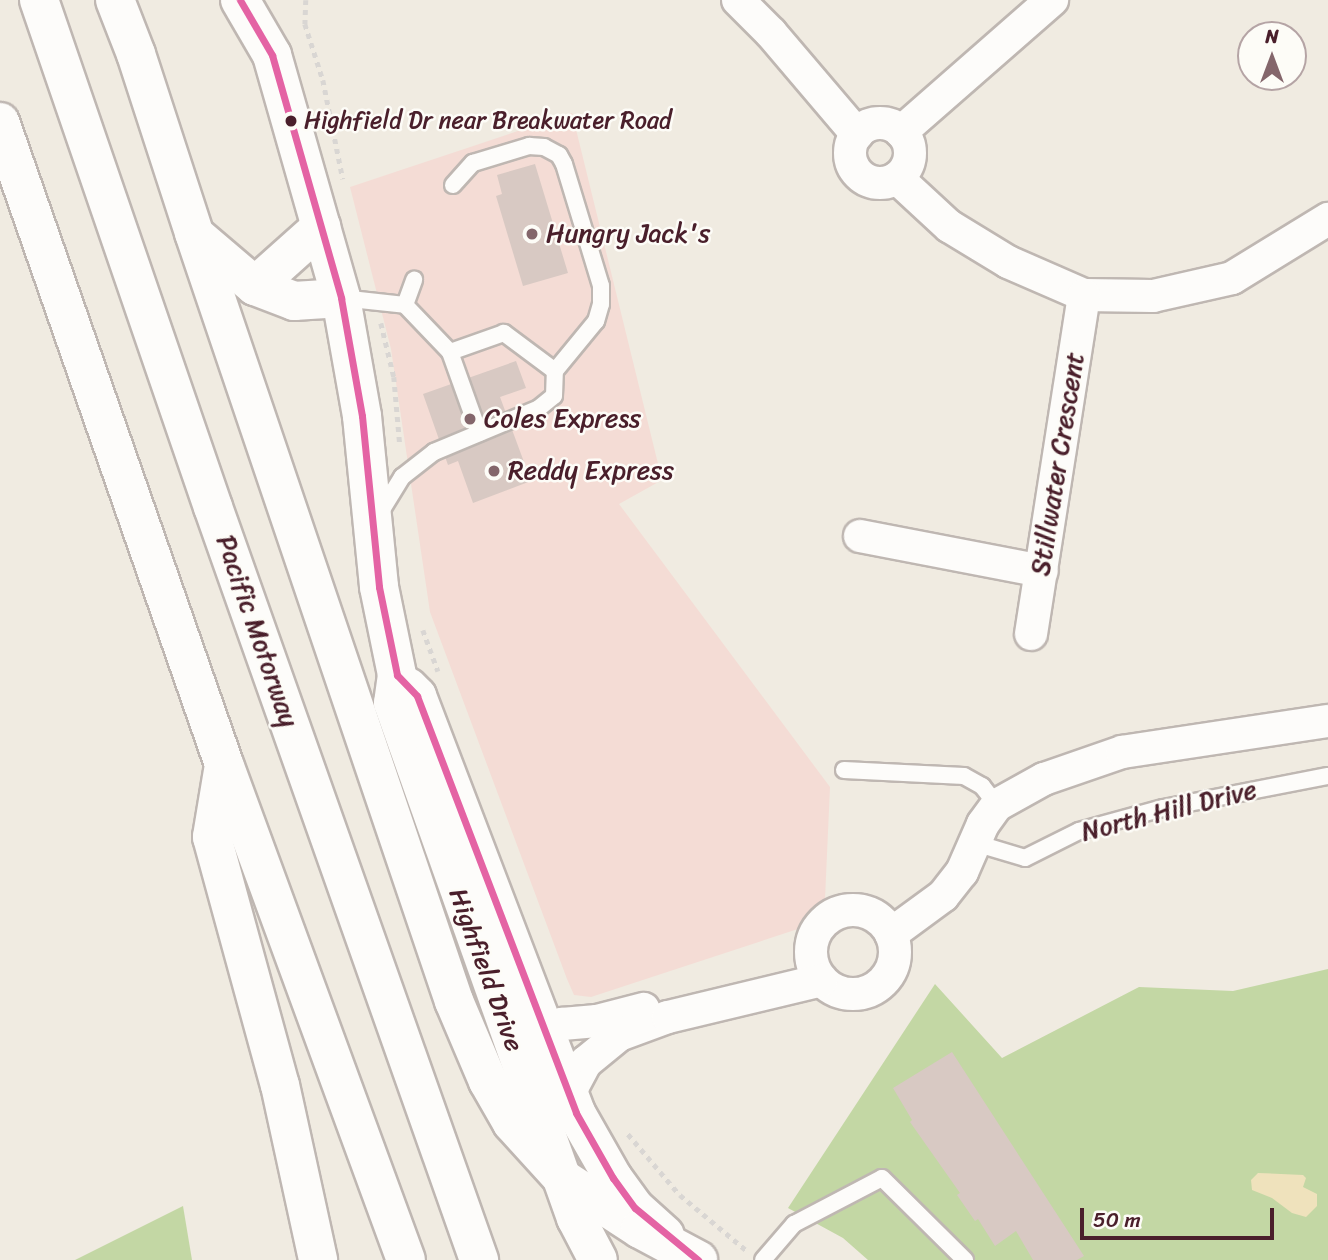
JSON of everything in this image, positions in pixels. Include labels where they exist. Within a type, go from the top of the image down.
[{"type":"main road","name":"Pacific Motorway","points":[[39,0],[213,507],[479,1260]]},
{"type":"main road","points":[[115,0],[136,54],[454,1001],[502,1108],[528,1143],[562,1178],[631,1224],[698,1260]]},
{"type":"main road","name":"Highfield Drive","points":[[240,0],[272,55],[341,298],[362,416],[379,587],[397,675],[393,704],[581,1231],[598,1260]]},
{"type":"main road","points":[[0,122],[224,764],[406,1260]]},
{"type":"main road","points":[[255,286],[321,227]]},
{"type":"main road","points":[[194,233],[255,286],[294,301],[341,298]]},
{"type":"main road","name":"Highfield Drive","points":[[397,675],[417,696],[570,1099],[624,1194],[649,1221],[698,1260]]},
{"type":"main road","points":[[224,764],[212,837],[280,1085],[318,1260]]},
{"type":"main road","points":[[525,1077],[538,1041],[546,1030]]},
{"type":"street","points":[[738,0],[771,33],[857,134]]},
{"type":"street","points":[[901,132],[1052,0]]},
{"type":"street","points":[[883,123],[901,132],[909,147],[910,156],[907,166],[897,178],[879,184],[859,176],[850,157],[850,146],[857,134],[865,127],[883,123]]},
{"type":"street","points":[[897,178],[949,226],[1008,262],[1084,295],[1153,296],[1232,278],[1328,219]]},
{"type":"street","name":"Stillwater Crescent","points":[[1031,634],[1084,295]]},
{"type":"street","points":[[860,536],[1042,571]]},
{"type":"street","points":[[891,934],[943,896],[962,872],[983,824],[997,805],[1044,779],[1122,752],[1328,721]]},
{"type":"street","points":[[844,911],[867,912],[885,923],[891,934],[896,952],[893,966],[885,979],[874,988],[861,993],[846,993],[817,971],[812,942],[820,926],[831,916],[844,911]]},
{"type":"street","points":[[546,1030],[562,1024],[620,1015],[817,971]]},
{"type":"street","points":[[570,1099],[573,1086],[586,1062],[620,1035],[668,1017],[817,971]]},
{"type":"lane","points":[[373,524],[402,477],[434,452],[539,408],[554,396],[555,371],[596,321],[601,304],[601,286],[559,155],[544,147],[529,146],[473,163],[453,185]]},
{"type":"lane","points":[[405,305],[414,280]]},
{"type":"lane","points":[[341,298],[405,305],[450,352],[478,433]]},
{"type":"lane","points":[[450,352],[504,333],[555,371]]},
{"type":"lane","points":[[844,770],[964,776],[982,786],[997,805]]},
{"type":"lane","name":"North Hill Drive","points":[[975,844],[1025,858],[1079,831],[1163,808],[1328,776]]},
{"type":"lane","points":[[758,1257],[794,1224],[882,1178],[965,1260]]},
{"type":"path","points":[[626,1132],[680,1195],[758,1257]]},
{"type":"shaded area","points":[[572,113],[662,480],[619,504],[830,787],[825,899],[801,928],[591,997],[574,995],[567,979],[430,612],[391,349],[350,187]]},
{"type":"green space","points":[[1328,969],[1328,1260],[868,1260],[843,1238],[788,1208],[935,984],[1002,1058],[1139,987],[1233,991]]},
{"type":"green space","points":[[183,1206],[192,1260],[75,1260]]},
{"type":"sand","points":[[1258,1173],[1303,1175],[1306,1178],[1303,1187],[1317,1194],[1317,1206],[1306,1217],[1292,1213],[1272,1198],[1252,1190],[1251,1180]]},
{"type":"building","name":"Hungry Jack's","points":[[535,164],[568,273],[523,286],[496,196],[502,194],[497,175]]},
{"type":"building","name":"Coles Express","points":[[516,361],[526,388],[500,397],[531,481],[473,503],[458,461],[448,465],[423,394]]},
{"type":"building","points":[[952,1052],[1084,1256],[1077,1260],[1033,1260],[1016,1231],[995,1246],[978,1219],[975,1221],[957,1195],[960,1193],[910,1122],[912,1120],[893,1088]]},
{"type":"transit line","points":[[240,0],[272,55],[341,298],[362,416],[379,587],[397,675],[417,696],[576,1113],[613,1178],[635,1208],[698,1260]]},
{"type":"place","name":"Highfield Dr near Breakwater Road","points":[[291,121]]},
{"type":"place","name":"Hungry Jack's","points":[[532,234]]},
{"type":"place","name":"Coles Express","points":[[470,419]]},
{"type":"place","name":"Reddy Express","points":[[494,471]]}]
